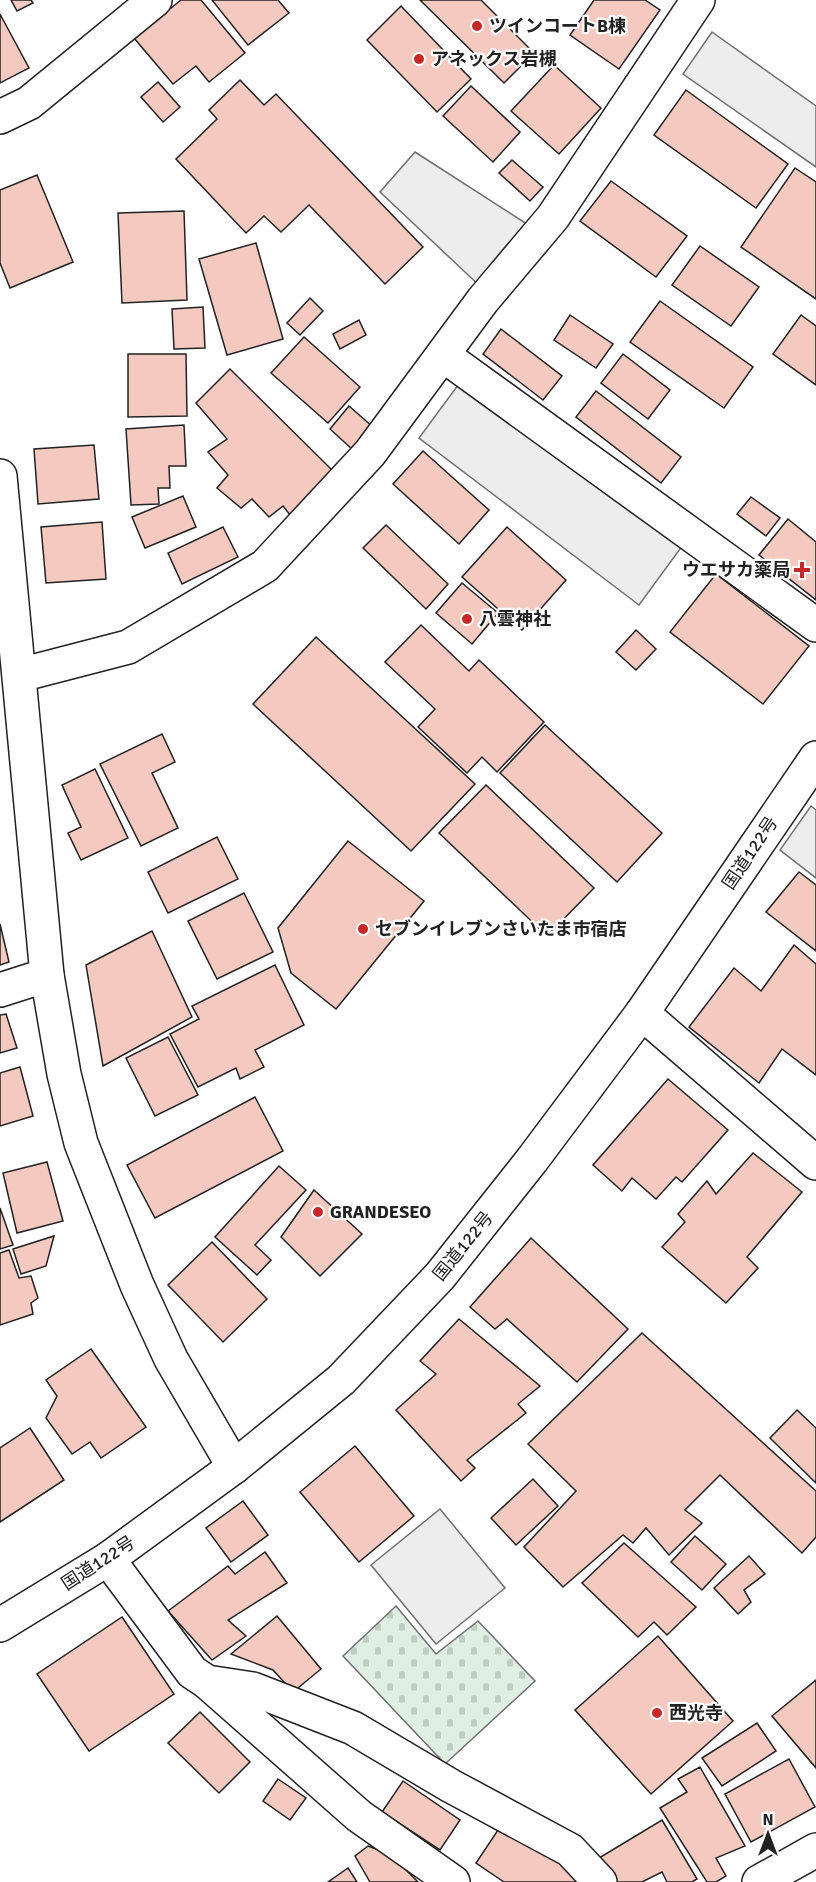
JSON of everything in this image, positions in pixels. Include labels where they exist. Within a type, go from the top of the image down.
[{"type":"main road","points":[[0,117],[29,103],[155,0]]},
{"type":"main road","points":[[20,675],[128,647],[266,566],[370,453],[483,300],[553,217],[698,0]]},
{"type":"main road","points":[[443,355],[816,626]]},
{"type":"main road","points":[[0,476],[7,626],[20,675],[47,975],[64,1074],[81,1143],[113,1227],[171,1359],[234,1467]]},
{"type":"main road","name":"国道122号","points":[[0,1625],[108,1559],[234,1467],[341,1380],[440,1276],[532,1161],[642,1013],[816,758]]},
{"type":"main road","points":[[0,990],[47,975]]},
{"type":"main road","points":[[642,1013],[816,1163]]},
{"type":"main road","points":[[108,1559],[192,1672],[207,1682],[359,1816],[453,1882]]},
{"type":"main road","points":[[207,1682],[253,1689],[353,1728],[451,1786],[570,1850],[600,1882]]},
{"type":"main road","points":[[759,1882],[816,1850]]},
{"type":"green space","points":[[396,1606],[436,1654],[478,1621],[535,1681],[445,1764],[343,1656]]},
{"type":"shaded area","points":[[712,32],[816,106],[816,167],[683,74]]},
{"type":"shaded area","points":[[415,152],[530,226],[483,289],[380,192]]},
{"type":"shaded area","points":[[461,381],[683,545],[639,605],[419,438]]},
{"type":"shaded area","points":[[811,806],[816,810],[816,878],[780,850]]},
{"type":"shaded area","points":[[440,1509],[505,1588],[436,1644],[371,1565]]},
{"type":"building","points":[[11,0],[31,0],[33,3],[17,11]]},
{"type":"building","points":[[181,0],[201,0],[245,53],[209,82],[196,66],[173,84],[134,38]]},
{"type":"building","points":[[212,0],[278,0],[289,13],[248,45]]},
{"type":"building","name":"ツインコートB棟","points":[[420,0],[481,0],[534,53],[504,83]]},
{"type":"building","points":[[594,0],[645,0],[660,10],[619,69],[570,35]]},
{"type":"building","name":"アネックス岩槻","points":[[401,6],[471,79],[437,112],[367,40]]},
{"type":"building","points":[[0,14],[29,68],[0,83]]},
{"type":"building","points":[[554,65],[601,108],[559,154],[511,111]]},
{"type":"building","points":[[240,80],[264,105],[276,94],[423,247],[385,284],[309,205],[281,232],[264,216],[246,233],[176,159],[217,119],[209,110]]},
{"type":"building","points":[[158,82],[180,107],[163,122],[141,97]]},
{"type":"building","points":[[471,86],[520,132],[493,162],[443,116]]},
{"type":"building","points":[[686,90],[788,164],[756,208],[654,135]]},
{"type":"building","points":[[512,160],[543,187],[530,201],[499,173]]},
{"type":"building","points":[[795,168],[816,182],[816,299],[741,247]]},
{"type":"building","points":[[37,175],[73,262],[10,288],[0,263],[0,190]]},
{"type":"building","points":[[611,181],[687,236],[656,277],[580,221]]},
{"type":"building","points":[[184,211],[187,300],[122,303],[118,213]]},
{"type":"building","points":[[256,243],[283,339],[227,355],[199,259]]},
{"type":"building","points":[[700,246],[759,287],[731,326],[672,285]]},
{"type":"building","points":[[310,298],[323,311],[300,335],[287,323]]},
{"type":"building","points":[[660,301],[753,367],[724,408],[630,342]]},
{"type":"building","points":[[203,307],[205,348],[174,349],[172,309]]},
{"type":"building","points":[[570,315],[613,344],[596,368],[554,340]]},
{"type":"building","points":[[801,315],[816,326],[816,385],[773,354]]},
{"type":"building","points":[[359,320],[366,335],[340,349],[333,334]]},
{"type":"building","points":[[501,329],[562,376],[543,400],[483,354]]},
{"type":"building","points":[[304,337],[360,387],[328,423],[271,373]]},
{"type":"building","points":[[128,354],[186,354],[187,416],[128,417]]},
{"type":"building","points":[[623,354],[670,390],[648,419],[601,383]]},
{"type":"building","points":[[230,369],[333,471],[291,516],[283,506],[269,517],[252,499],[241,508],[217,488],[228,475],[208,452],[227,439],[196,403]]},
{"type":"building","points":[[596,391],[681,457],[661,483],[576,417]]},
{"type":"building","points":[[349,406],[373,427],[353,450],[330,429]]},
{"type":"building","points":[[184,425],[186,466],[169,466],[170,488],[158,488],[159,504],[131,505],[126,429]]},
{"type":"building","points":[[94,445],[99,499],[38,504],[34,449]]},
{"type":"building","points":[[423,451],[489,510],[459,544],[393,484]]},
{"type":"building","points":[[183,496],[196,527],[145,548],[132,517]]},
{"type":"building","points":[[751,497],[780,518],[766,536],[737,514]]},
{"type":"building","points":[[788,519],[816,542],[816,600],[759,555]]},
{"type":"building","points":[[102,522],[106,579],[46,583],[41,527]]},
{"type":"building","points":[[386,525],[448,584],[426,609],[363,548]]},
{"type":"building","points":[[223,527],[238,557],[182,584],[168,553]]},
{"type":"building","points":[[507,527],[566,580],[522,630],[462,577]]},
{"type":"building","points":[[716,574],[809,646],[763,704],[670,632]]},
{"type":"building","points":[[462,583],[498,613],[472,644],[436,613]]},
{"type":"building","points":[[421,625],[469,671],[479,660],[544,722],[497,772],[482,757],[467,773],[418,727],[435,709],[385,662]]},
{"type":"building","points":[[636,630],[656,649],[636,670],[616,652]]},
{"type":"building","points":[[316,637],[475,784],[411,851],[253,704]]},
{"type":"building","points":[[545,725],[662,833],[617,882],[500,773]]},
{"type":"building","points":[[162,734],[175,762],[152,773],[178,828],[141,846],[100,764]]},
{"type":"building","points":[[95,769],[128,838],[81,860],[68,833],[81,827],[62,785]]},
{"type":"building","points":[[486,785],[594,888],[547,936],[439,833]]},
{"type":"building","points":[[217,837],[238,879],[168,913],[148,872]]},
{"type":"building","points":[[348,841],[424,901],[336,1009],[291,973],[278,928]]},
{"type":"building","points":[[799,872],[816,885],[816,951],[766,912]]},
{"type":"building","points":[[244,893],[273,952],[217,979],[188,921]]},
{"type":"building","points":[[0,924],[9,962],[0,965]]},
{"type":"building","points":[[152,931],[192,1017],[103,1066],[86,965]]},
{"type":"building","points":[[794,945],[816,964],[816,1075],[782,1049],[759,1083],[689,1027],[734,968],[761,991]]},
{"type":"building","points":[[275,965],[304,1025],[255,1050],[264,1067],[240,1079],[236,1068],[198,1087],[170,1034],[199,1019],[192,1006]]},
{"type":"building","points":[[6,1014],[17,1048],[0,1053],[0,1015]]},
{"type":"building","points":[[168,1037],[198,1095],[155,1116],[126,1058]]},
{"type":"building","points":[[20,1067],[33,1116],[0,1126],[0,1073]]},
{"type":"building","points":[[668,1079],[728,1130],[682,1182],[676,1177],[656,1199],[632,1178],[622,1191],[593,1165]]},
{"type":"building","points":[[255,1097],[283,1151],[155,1218],[127,1165]]},
{"type":"building","points":[[753,1153],[802,1192],[747,1257],[758,1268],[726,1303],[662,1247],[685,1222],[678,1214],[707,1181],[716,1194]]},
{"type":"building","points":[[47,1162],[63,1221],[17,1233],[3,1173]]},
{"type":"building","points":[[279,1166],[306,1190],[255,1245],[271,1260],[257,1275],[215,1237]]},
{"type":"building","name":"GRANDESEO","points":[[314,1190],[362,1234],[320,1276],[281,1237]]},
{"type":"building","points":[[0,1208],[13,1245],[0,1249]]},
{"type":"building","points":[[54,1236],[46,1266],[21,1274],[13,1249]]},
{"type":"building","points":[[531,1238],[628,1329],[577,1382],[507,1319],[495,1329],[470,1307]]},
{"type":"building","points":[[212,1242],[267,1299],[223,1342],[168,1285]]},
{"type":"building","points":[[9,1250],[19,1278],[31,1276],[38,1298],[31,1303],[33,1314],[0,1325],[0,1253]]},
{"type":"building","points":[[459,1319],[540,1386],[518,1404],[526,1413],[467,1460],[475,1468],[461,1481],[396,1410],[436,1374],[420,1361]]},
{"type":"building","points":[[642,1333],[816,1491],[816,1537],[802,1553],[720,1475],[685,1510],[702,1523],[669,1555],[646,1528],[633,1543],[623,1535],[563,1587],[524,1547],[576,1491],[528,1444]]},
{"type":"building","points":[[91,1349],[146,1427],[101,1458],[90,1442],[72,1454],[46,1418],[57,1396],[46,1380]]},
{"type":"building","points":[[797,1410],[816,1428],[816,1483],[770,1438]]},
{"type":"building","points":[[30,1428],[64,1480],[0,1522],[0,1448]]},
{"type":"building","points":[[355,1446],[414,1516],[359,1562],[300,1492]]},
{"type":"building","points":[[533,1479],[558,1506],[516,1545],[491,1518]]},
{"type":"building","points":[[243,1501],[268,1535],[231,1562],[206,1528]]},
{"type":"building","points":[[695,1536],[726,1564],[702,1590],[671,1562]]},
{"type":"building","points":[[624,1543],[696,1607],[667,1635],[654,1622],[638,1637],[582,1583]]},
{"type":"building","points":[[265,1552],[287,1583],[228,1620],[246,1636],[212,1660],[168,1611],[228,1566],[235,1574]]},
{"type":"building","points":[[749,1556],[765,1574],[744,1590],[751,1602],[738,1614],[714,1588]]},
{"type":"building","points":[[277,1616],[321,1669],[293,1692],[273,1670],[231,1654]]},
{"type":"building","points":[[122,1617],[174,1694],[89,1751],[37,1674]]},
{"type":"building","points":[[658,1636],[733,1721],[651,1794],[575,1710]]},
{"type":"building","points":[[816,1680],[816,1768],[772,1716]]},
{"type":"building","points":[[200,1712],[250,1762],[219,1793],[168,1743]]},
{"type":"building","points":[[757,1723],[776,1751],[722,1786],[702,1758]]},
{"type":"building","points":[[789,1759],[815,1807],[751,1842],[725,1794]]},
{"type":"building","points":[[700,1767],[745,1846],[716,1858],[726,1876],[716,1882],[707,1882],[660,1808],[687,1792],[678,1779]]},
{"type":"building","points":[[278,1779],[306,1798],[290,1820],[263,1801]]},
{"type":"building","points":[[403,1781],[460,1820],[440,1850],[382,1812]]},
{"type":"building","points":[[662,1820],[697,1879],[692,1882],[667,1882],[662,1872],[642,1882],[616,1882],[599,1858]]},
{"type":"building","points":[[504,1821],[584,1875],[579,1882],[504,1882],[476,1863]]},
{"type":"building","points":[[368,1846],[390,1854],[418,1882],[370,1882],[355,1856]]},
{"type":"building","points":[[348,1868],[357,1882],[328,1882]]},
{"type":"place","name":"ツインコートB棟","points":[[477,26]]},
{"type":"place","name":"アネックス岩槻","points":[[419,59]]},
{"type":"place","name":"ウエサカ薬局","points":[[802,570]]},
{"type":"place","name":"八雲神社","points":[[467,619]]},
{"type":"place","name":"セブンイレブンさいたま市宿店","points":[[363,929]]},
{"type":"place","name":"GRANDESEO","points":[[318,1212]]},
{"type":"place","name":"西光寺","points":[[657,1713]]}]
